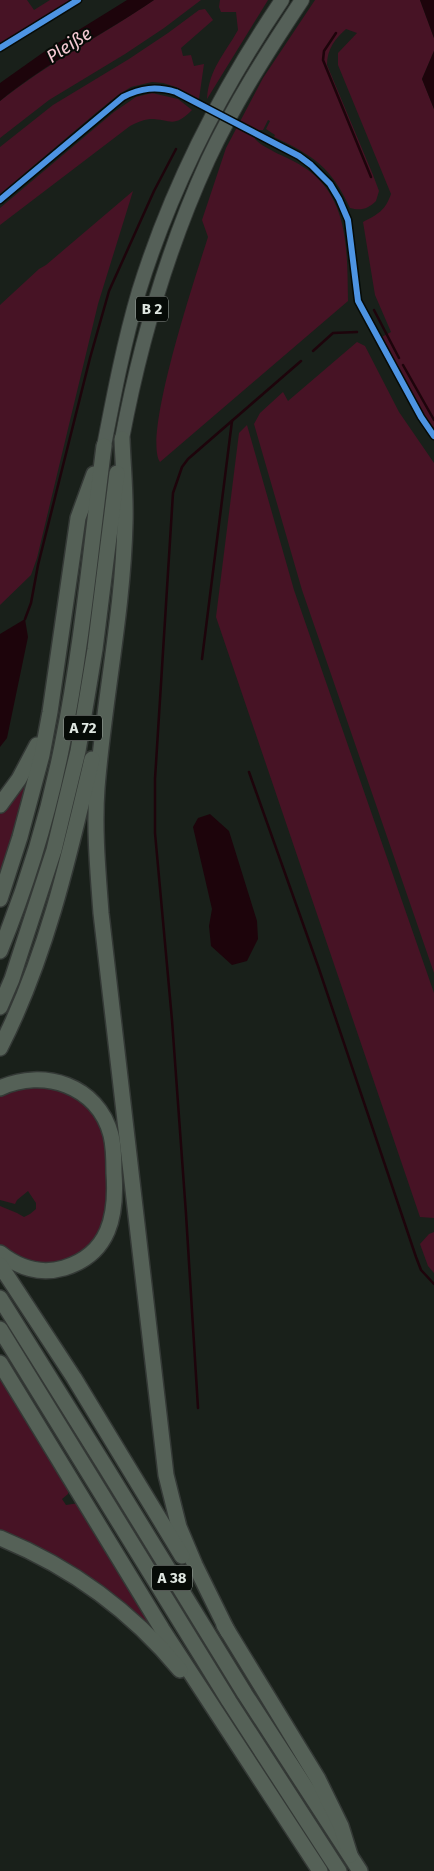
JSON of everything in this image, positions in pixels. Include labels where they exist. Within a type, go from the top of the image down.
[{"type":"highway","name":"B 2","points":[[104,446],[117,375],[131,320],[173,197],[203,133],[235,74],[282,0]]},
{"type":"highway","name":"B 2","points":[[122,439],[131,390],[152,308],[185,215],[209,159],[239,100],[302,0]]},
{"type":"highway","points":[[122,439],[125,521],[123,564],[106,704],[97,805],[98,881],[162,1448],[171,1498],[179,1527],[195,1565],[228,1632]]},
{"type":"highway","name":"A 72","points":[[0,1007],[12,979],[54,850],[78,751],[95,649],[122,439]]},
{"type":"highway","points":[[0,899],[20,837],[42,755],[57,669],[78,518],[104,446]]},
{"type":"highway","name":"A 72","points":[[0,952],[18,908],[38,844],[62,746],[80,638],[104,446]]},
{"type":"highway","points":[[0,805],[19,779],[35,748],[57,669]]},
{"type":"highway","points":[[0,1048],[23,995],[50,920],[73,841],[106,704]]},
{"type":"highway","points":[[0,1088],[19,1081],[44,1079],[68,1086],[85,1096],[104,1118],[111,1135],[115,1186],[114,1210],[110,1228],[100,1244],[78,1262],[52,1271],[33,1270],[15,1264],[0,1253]]},
{"type":"highway","points":[[0,1265],[84,1393],[318,1779],[342,1826],[350,1855]]},
{"type":"highway","name":"A 38","points":[[0,1298],[244,1694],[360,1871]]},
{"type":"highway","name":"A 38","points":[[0,1329],[229,1701],[339,1871]]},
{"type":"highway","points":[[0,1363],[162,1629],[320,1871]]},
{"type":"highway","points":[[0,1538],[33,1553],[76,1577],[97,1591],[130,1618],[154,1641],[188,1679],[238,1747]]},
{"type":"shaded area","points":[[0,0],[27,0],[34,10],[50,0],[75,0],[0,46]]},
{"type":"shaded area","points":[[154,0],[201,0],[125,54],[49,100],[0,138],[0,101],[37,74]]},
{"type":"shaded area","points":[[220,0],[268,0],[207,99],[208,88],[214,71],[238,30],[236,12],[221,12],[219,7]]},
{"type":"shaded area","points":[[315,0],[420,0],[434,38],[434,51],[422,79],[434,109],[434,436],[378,339],[391,332],[375,295],[363,222],[380,211],[391,194],[338,65],[338,53],[357,33],[346,29],[332,45],[328,54],[327,65],[379,191],[376,201],[364,209],[350,208],[336,182],[320,164],[300,150],[274,137],[275,135],[266,129],[270,121],[268,120],[263,130],[260,130],[255,139],[265,147],[305,168],[320,180],[331,195],[343,228],[346,246],[348,301],[160,462],[156,446],[164,389],[183,317],[208,237],[202,220],[226,148],[263,78]]},
{"type":"shaded area","points":[[205,9],[213,20],[181,48],[183,56],[191,55],[194,66],[204,64],[199,99],[176,87],[163,83],[152,82],[131,87],[97,112],[0,194],[0,147],[53,105],[129,59],[199,10]]},
{"type":"shaded area","points":[[152,93],[178,99],[192,110],[186,116],[176,121],[150,119],[130,126],[0,225],[0,208],[114,112],[136,97]]},
{"type":"shaded area","points":[[133,191],[98,304],[37,558],[31,575],[0,605],[0,305],[39,269]]},
{"type":"shaded area","points":[[357,342],[365,346],[399,412],[434,463],[434,973],[302,590],[254,424],[260,413],[283,392],[288,401]]},
{"type":"shaded area","points":[[247,425],[294,590],[434,993],[434,1218],[420,1217],[216,617],[239,433]]},
{"type":"shaded area","points":[[33,768],[0,879],[0,812]]},
{"type":"shaded area","points":[[36,1084],[75,1095],[92,1111],[105,1134],[110,1193],[106,1220],[89,1248],[61,1264],[29,1264],[0,1248],[0,1206],[24,1217],[36,1209],[36,1203],[28,1191],[15,1204],[0,1200],[0,1094]]},
{"type":"shaded area","points":[[434,1232],[434,1273],[428,1266],[420,1244],[429,1234]]},
{"type":"shaded area","points":[[0,1366],[71,1484],[68,1494],[62,1499],[66,1505],[79,1503],[169,1642],[0,1532]]},
{"type":"water","name":"Pleiße","points":[[127,0],[154,0],[56,61],[0,101],[0,83],[48,49]]},
{"type":"water","points":[[420,0],[434,0],[434,38]]},
{"type":"water","points":[[434,51],[434,109],[422,79]]},
{"type":"water","points":[[25,619],[28,637],[7,738],[0,747],[0,634]]},
{"type":"water","points":[[210,814],[229,831],[257,921],[258,939],[247,961],[232,965],[211,946],[209,926],[212,909],[193,827],[198,818]]},
{"type":"waterway","points":[[336,33],[324,51],[323,60],[371,177]]},
{"type":"waterway","points":[[25,619],[31,603],[38,565],[90,358],[109,291],[154,191],[176,149]]},
{"type":"waterway","points":[[374,310],[399,358]]},
{"type":"waterway","points":[[313,351],[333,333],[357,332]]},
{"type":"waterway","points":[[198,1408],[172,1020],[155,833],[155,779],[173,493],[182,467],[188,459],[301,361]]},
{"type":"waterway","points":[[403,365],[434,420]]},
{"type":"waterway","points":[[202,659],[232,421]]},
{"type":"waterway","points":[[249,772],[318,966],[416,1257],[421,1270],[434,1284]]},
{"type":"cycle path","points":[[0,48],[78,0]]},
{"type":"cycle path","points":[[0,200],[123,97],[149,89],[176,92],[299,156],[330,184],[339,199],[348,220],[358,301],[421,417],[434,436]]}]
